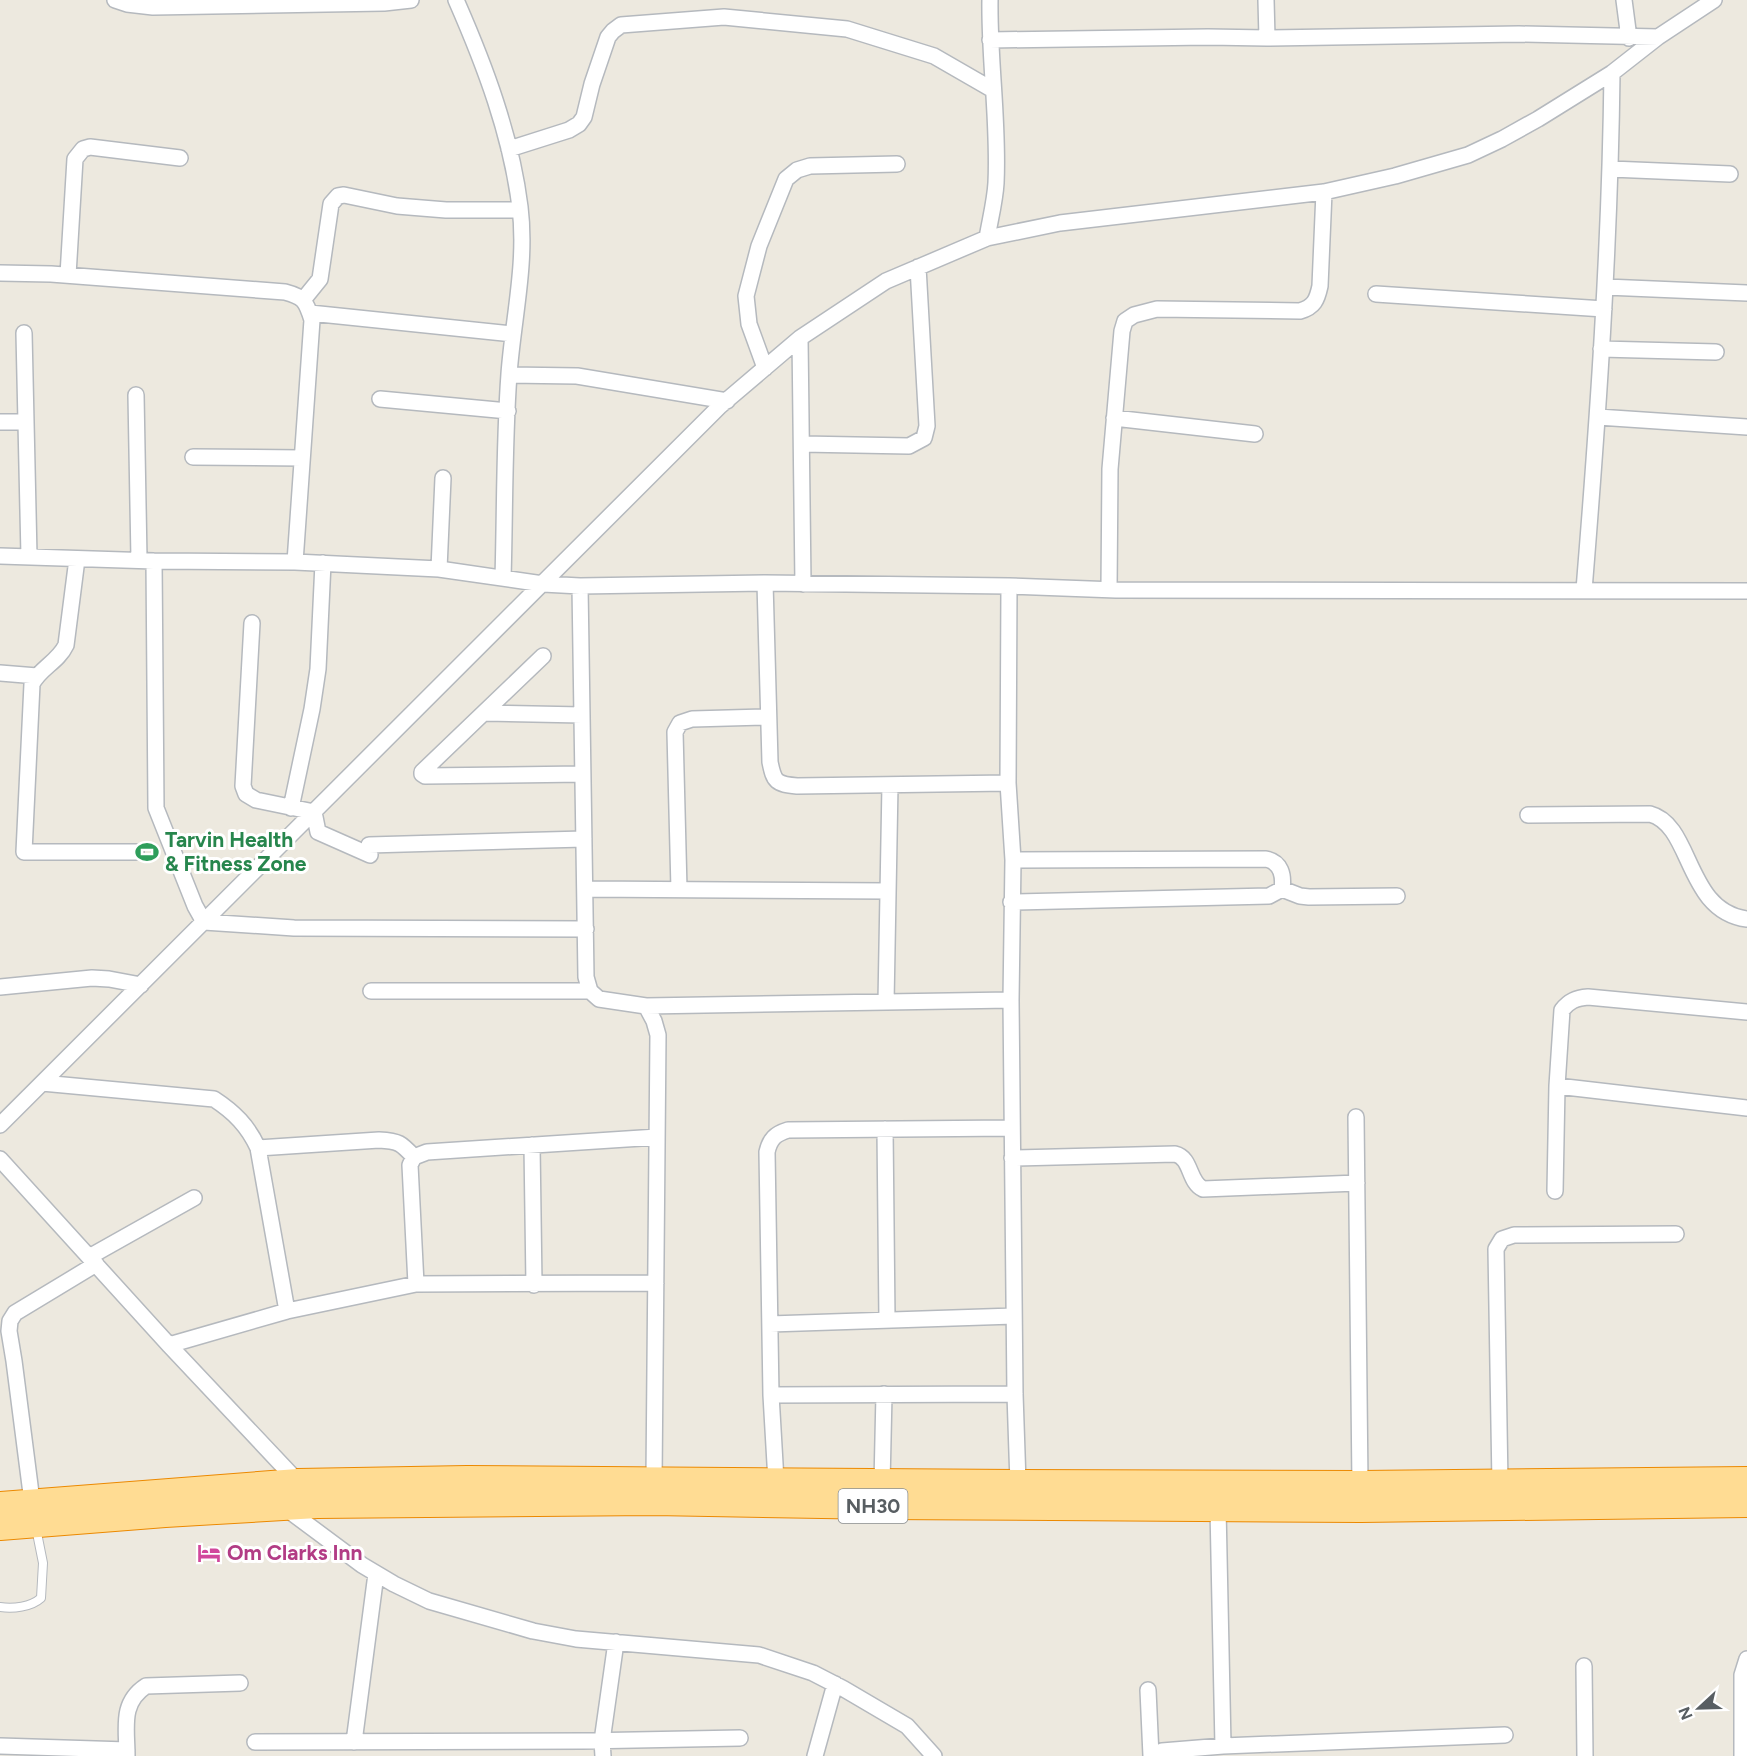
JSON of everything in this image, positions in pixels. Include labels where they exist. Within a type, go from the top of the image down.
[{"type":"highway","name":"NH30","points":[[0,1527],[34,1514],[184,1489],[298,1482],[654,1479],[882,1483],[1360,1484],[1747,1480]]},
{"type":"highway","name":"NH30","points":[[0,1505],[34,1514],[283,1506],[654,1502],[1372,1509],[1747,1504]]},
{"type":"street","points":[[115,0],[153,7],[384,3],[411,0]]},
{"type":"street","points":[[456,0],[498,106],[514,170],[520,210],[522,250],[509,375],[503,578]]},
{"type":"street","points":[[987,238],[996,187],[997,151],[990,40],[990,0]]},
{"type":"street","points":[[1266,0],[1267,38]]},
{"type":"street","points":[[1624,0],[1629,38]]},
{"type":"street","points":[[0,1125],[727,401],[800,338],[886,281],[987,238],[1060,223],[1324,192],[1395,176],[1468,155],[1503,139],[1612,73],[1714,0]]},
{"type":"street","points":[[509,149],[569,130],[579,124],[584,117],[592,84],[608,37],[621,25],[724,17],[847,28],[934,56],[993,90]]},
{"type":"street","points":[[990,40],[1519,34],[1658,38]]},
{"type":"street","points":[[1584,590],[1606,286],[1612,73]]},
{"type":"street","points":[[68,275],[75,159],[78,153],[90,147],[180,158]]},
{"type":"street","points":[[765,368],[749,324],[746,296],[759,246],[786,179],[810,166],[897,164]]},
{"type":"street","points":[[1611,169],[1730,174]]},
{"type":"street","points":[[1109,590],[1110,469],[1122,331],[1125,321],[1134,315],[1157,309],[1300,311],[1308,308],[1317,300],[1320,286],[1324,192]]},
{"type":"street","points":[[306,306],[320,279],[331,204],[338,196],[344,195],[407,207],[446,210],[520,210]]},
{"type":"street","points":[[802,444],[909,446],[924,438],[927,426],[918,267]]},
{"type":"street","points":[[0,273],[68,275],[285,292],[298,296],[306,306],[312,320],[295,562]]},
{"type":"street","points":[[1606,286],[1747,292]]},
{"type":"street","points":[[1376,294],[1604,309]]},
{"type":"street","points":[[306,306],[513,333]]},
{"type":"street","points":[[24,333],[29,556]]},
{"type":"street","points":[[800,338],[803,584]]},
{"type":"street","points":[[1601,350],[1716,352]]},
{"type":"street","points":[[509,375],[577,376],[727,401]]},
{"type":"street","points":[[136,395],[146,560],[156,808],[204,922]]},
{"type":"street","points":[[380,399],[508,411]]},
{"type":"street","points":[[1598,417],[1747,428]]},
{"type":"street","points":[[1114,418],[1255,434]]},
{"type":"street","points":[[0,422],[26,422]]},
{"type":"street","points":[[193,457],[302,458]]},
{"type":"street","points":[[439,569],[443,478]]},
{"type":"street","points":[[0,556],[295,562],[439,569],[543,584],[580,586],[765,583],[1009,586],[1109,590],[1747,591]]},
{"type":"street","points":[[77,559],[66,645],[62,654],[37,676],[32,684],[24,852],[136,852]]},
{"type":"street","points":[[291,808],[318,669],[323,563]]},
{"type":"street","points":[[765,583],[770,762],[773,777],[780,784],[797,786],[1008,783]]},
{"type":"street","points":[[580,586],[586,977],[590,991],[599,999],[646,1006],[1011,1000]]},
{"type":"street","points":[[1009,586],[1008,783],[1013,860],[1011,902],[1012,1158],[1018,1483]]},
{"type":"street","points":[[252,623],[243,786],[246,794],[256,800],[314,812]]},
{"type":"street","points":[[543,656],[422,772],[423,776],[583,774]]},
{"type":"street","points":[[0,673],[37,676]]},
{"type":"street","points":[[485,713],[582,714]]},
{"type":"street","points":[[679,890],[675,732],[680,723],[692,719],[768,717]]},
{"type":"street","points":[[886,1002],[890,785]]},
{"type":"street","points":[[314,812],[318,832],[370,850],[584,839]]},
{"type":"street","points":[[1528,815],[1650,814],[1658,816],[1670,828],[1710,901],[1723,912],[1747,919]]},
{"type":"street","points":[[1013,860],[1266,859],[1275,861],[1280,868],[1283,879],[1282,889]]},
{"type":"street","points":[[585,889],[888,891]]},
{"type":"street","points":[[1011,902],[1269,896],[1282,889],[1310,897],[1397,896]]},
{"type":"street","points":[[204,922],[294,928],[585,929]]},
{"type":"street","points":[[0,987],[92,978],[141,985]]},
{"type":"street","points":[[371,991],[590,991]]},
{"type":"street","points":[[1555,1191],[1557,1086],[1562,1010],[1570,1001],[1588,997],[1747,1012]]},
{"type":"street","points":[[646,1006],[658,1035],[654,1479]]},
{"type":"street","points":[[42,1083],[214,1099],[232,1111],[251,1131],[258,1148],[287,1311]]},
{"type":"street","points":[[1557,1086],[1747,1108]]},
{"type":"street","points":[[1356,1117],[1360,1484]]},
{"type":"street","points":[[776,1481],[771,1395],[767,1152],[773,1138],[778,1133],[788,1130],[1012,1128]]},
{"type":"street","points":[[885,1129],[887,1320]]},
{"type":"street","points":[[416,1284],[410,1165],[414,1157],[427,1152],[657,1137]]},
{"type":"street","points":[[258,1148],[380,1140],[402,1143],[414,1157]]},
{"type":"street","points":[[532,1146],[534,1285]]},
{"type":"street","points":[[1012,1158],[1175,1154],[1183,1157],[1196,1185],[1203,1189],[1357,1183]]},
{"type":"street","points":[[0,1159],[169,1345],[298,1482]]},
{"type":"street","points":[[34,1514],[9,1331],[10,1321],[15,1313],[92,1260],[194,1198]]},
{"type":"street","points":[[1500,1483],[1496,1249],[1502,1239],[1514,1235],[1676,1234]]},
{"type":"street","points":[[169,1345],[287,1311],[416,1284],[656,1283]]},
{"type":"street","points":[[770,1324],[1014,1316]]},
{"type":"street","points":[[882,1483],[884,1394]]},
{"type":"street","points":[[771,1395],[1015,1394]]},
{"type":"street","points":[[283,1506],[362,1566],[429,1601],[533,1631],[576,1639],[759,1656],[813,1673],[836,1684],[907,1726],[934,1756]]},
{"type":"street","points":[[1218,1508],[1223,1746]]},
{"type":"street","points":[[354,1742],[376,1574]]},
{"type":"street","points":[[603,1748],[616,1642]]},
{"type":"street","points":[[1742,1756],[1742,1675],[1747,1659]]},
{"type":"street","points":[[1584,1666],[1585,1756]]},
{"type":"street","points":[[0,1746],[127,1753],[127,1709],[135,1693],[146,1686],[240,1683]]},
{"type":"street","points":[[815,1756],[836,1684]]},
{"type":"street","points":[[1148,1690],[1151,1756],[1162,1751],[1223,1746],[1505,1735]]},
{"type":"street","points":[[255,1742],[603,1748],[740,1738]]},
{"type":"lane","points":[[0,1607],[26,1605],[41,1598],[43,1563],[34,1514]]},
{"type":"place","name":"Tarvin Health & Fitness Zone","points":[[147,852]]},
{"type":"place","name":"Om Clarks Inn","points":[[209,1553]]}]
